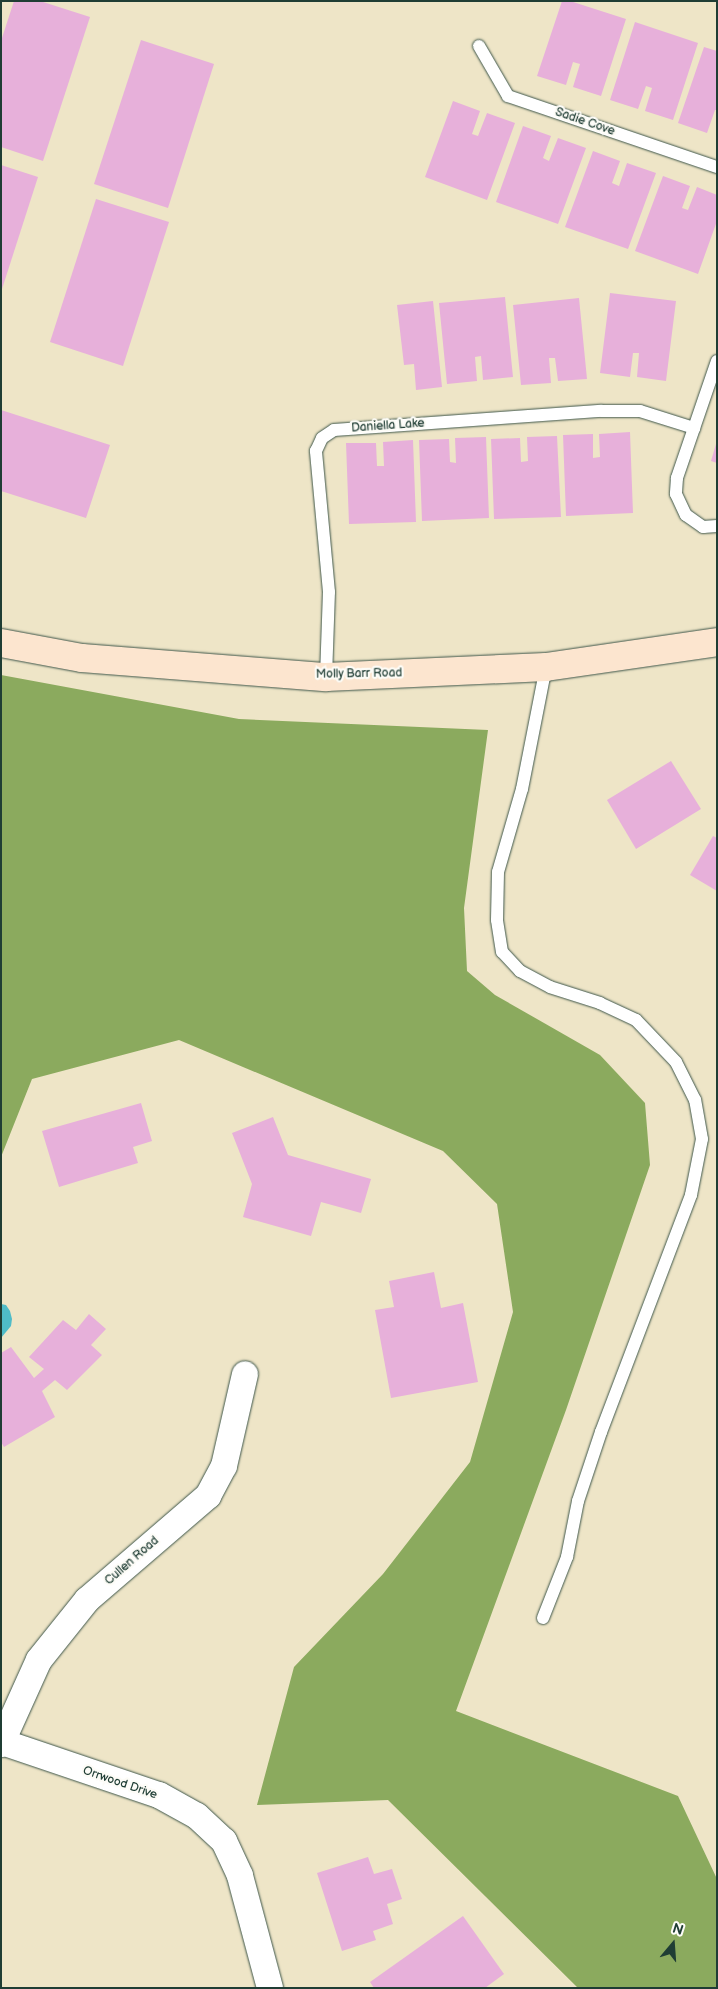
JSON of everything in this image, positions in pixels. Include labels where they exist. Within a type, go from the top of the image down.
[{"type":"main road","name":"Molly Barr Road","points":[[1,644],[82,658],[326,677],[546,667],[717,642]]},
{"type":"street","name":"Cullen Road","points":[[2,1743],[39,1660],[87,1600],[208,1496],[224,1466],[245,1374]]},
{"type":"street","name":"Orrwood Drive","points":[[2,1743],[159,1795],[197,1816],[224,1841],[240,1876],[270,1988]]},
{"type":"lane","name":"Sadie Cove","points":[[479,46],[508,96],[717,167]]},
{"type":"lane","points":[[717,361],[676,478],[676,494],[686,515],[703,527],[717,526]]},
{"type":"lane","name":"Daniella Lake","points":[[326,677],[329,592],[316,451],[322,438],[334,430],[601,411],[640,411],[694,428]]},
{"type":"lane","points":[[542,1618],[567,1557],[578,1501],[601,1432],[691,1195],[702,1139],[695,1100],[676,1062],[636,1020],[600,1004],[550,987],[520,971],[502,952],[497,920],[498,872],[522,789],[546,667]]},
{"type":"green space","points":[[1,675],[239,719],[488,730],[464,908],[467,971],[495,995],[600,1055],[645,1103],[650,1165],[566,1410],[456,1711],[678,1796],[717,1879],[717,1988],[578,1988],[388,1800],[257,1805],[294,1667],[383,1574],[470,1462],[513,1312],[497,1204],[443,1151],[179,1040],[32,1079],[1,1157]]},
{"type":"water","points":[[1,1304],[6,1305],[12,1319],[11,1326],[1,1338]]},
{"type":"building","points":[[14,1],[40,1],[90,17],[43,161],[1,147],[1,41]]},
{"type":"building","points":[[562,1],[570,1],[626,19],[601,96],[573,87],[580,64],[573,62],[566,85],[537,76]]},
{"type":"building","points":[[635,22],[698,43],[673,120],[645,111],[652,88],[646,86],[638,109],[610,100]]},
{"type":"building","points":[[141,40],[214,64],[168,208],[94,184]]},
{"type":"building","points":[[704,47],[717,51],[717,110],[715,110],[707,133],[678,123]]},
{"type":"building","points":[[453,101],[480,111],[472,134],[478,136],[487,113],[515,123],[487,200],[425,177]]},
{"type":"building","points":[[523,126],[551,136],[543,158],[549,161],[558,138],[586,148],[558,224],[496,202]]},
{"type":"building","points":[[593,151],[620,161],[612,183],[619,186],[627,163],[656,173],[628,249],[565,227]]},
{"type":"building","points":[[1,165],[38,177],[2,289],[1,289]]},
{"type":"building","points":[[663,176],[690,186],[682,208],[688,210],[697,187],[717,195],[717,221],[698,274],[635,251]]},
{"type":"building","points":[[96,199],[169,222],[123,366],[50,342]]},
{"type":"building","points":[[610,293],[676,301],[666,381],[637,377],[639,353],[633,353],[630,377],[600,373]]},
{"type":"building","points":[[505,297],[513,377],[483,380],[481,356],[475,357],[477,381],[447,384],[439,303]]},
{"type":"building","points":[[579,298],[587,379],[558,381],[555,358],[549,358],[551,383],[521,385],[513,305]]},
{"type":"building","points":[[433,301],[442,387],[416,390],[414,364],[404,365],[397,305]]},
{"type":"building","points":[[1,410],[110,445],[86,518],[1,491]]},
{"type":"building","points":[[630,432],[633,513],[566,516],[563,435],[593,434],[593,458],[600,457],[599,434]]},
{"type":"building","points":[[557,436],[561,517],[494,519],[491,439],[520,438],[521,462],[528,461],[527,437]]},
{"type":"building","points":[[486,437],[489,518],[422,521],[419,440],[449,439],[450,462],[456,463],[455,438]]},
{"type":"building","points":[[413,440],[416,522],[349,524],[346,443],[376,443],[377,466],[384,466],[383,442]]},
{"type":"building","points":[[717,444],[717,463],[711,461]]},
{"type":"building","points":[[671,761],[701,809],[636,849],[607,800]]},
{"type":"building","points":[[713,836],[717,838],[717,891],[690,875]]},
{"type":"building","points":[[141,1103],[152,1141],[133,1147],[138,1163],[59,1187],[42,1131]]},
{"type":"building","points":[[273,1117],[288,1155],[371,1179],[361,1213],[321,1202],[311,1236],[243,1217],[252,1184],[232,1133]]},
{"type":"building","points":[[434,1272],[441,1308],[463,1303],[478,1382],[391,1398],[375,1310],[394,1307],[389,1281]]},
{"type":"building","points":[[89,1314],[106,1329],[91,1345],[102,1355],[67,1390],[55,1380],[42,1391],[55,1417],[4,1447],[1,1442],[1,1353],[11,1347],[34,1378],[44,1369],[29,1357],[63,1320],[76,1330]]},
{"type":"building","points":[[368,1857],[374,1874],[392,1869],[402,1899],[387,1904],[393,1924],[373,1931],[376,1940],[342,1951],[317,1873]]},
{"type":"building","points":[[463,1916],[504,1974],[485,1988],[374,1988],[370,1982]]}]
